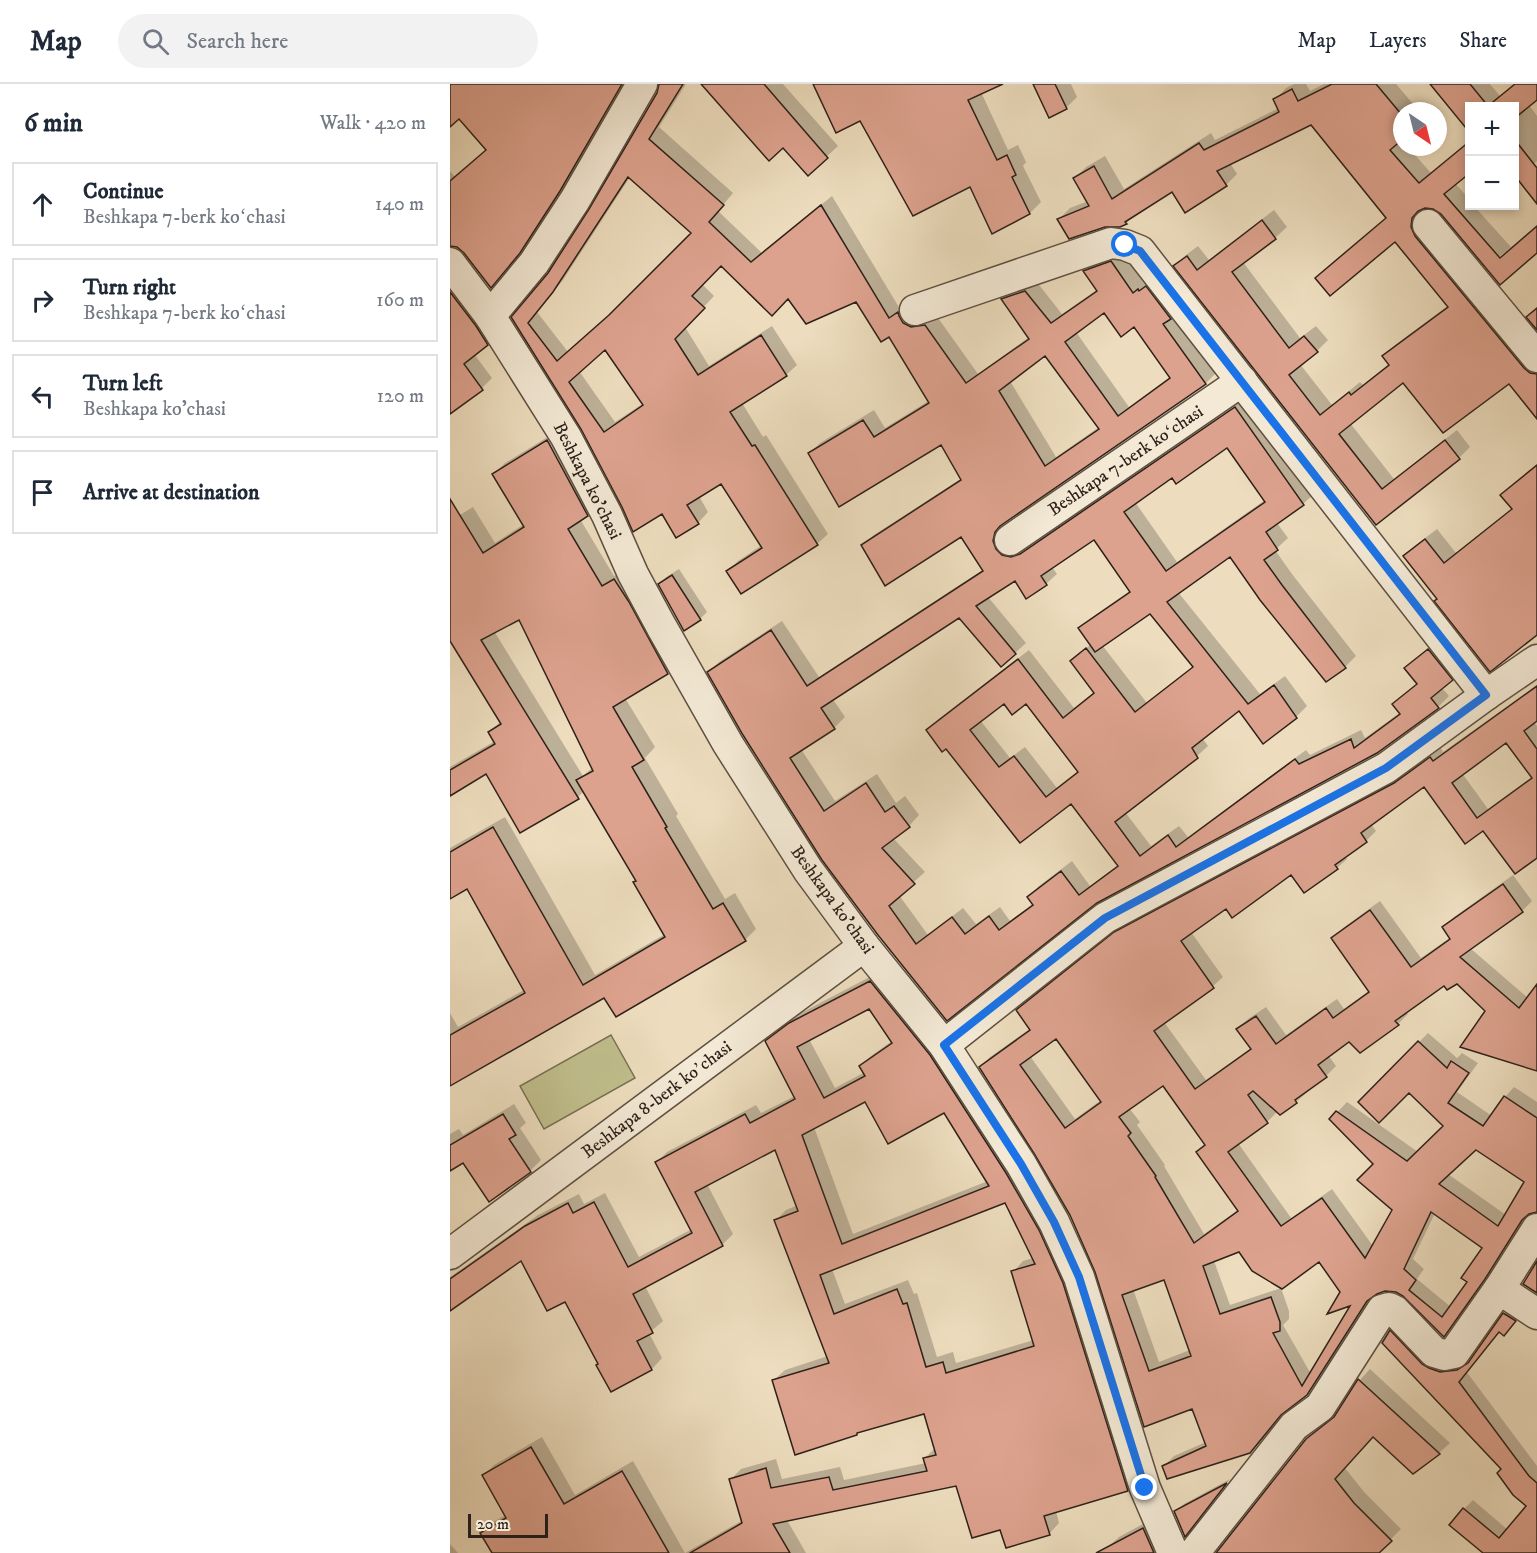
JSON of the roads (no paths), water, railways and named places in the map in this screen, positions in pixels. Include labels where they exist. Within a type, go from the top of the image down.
[{"type":"street","points":[[490,316],[534,263],[575,200],[642,84]]},
{"type":"street","points":[[1428,225],[1537,357]]},
{"type":"street","points":[[915,310],[1111,243],[1140,251],[1486,695]]},
{"type":"street","name":"Beshkapa ko'chasi","points":[[450,263],[490,316],[566,437],[607,515],[633,574],[728,744],[808,870],[864,946],[944,1045],[1021,1164],[1059,1231],[1079,1277],[1145,1488],[1173,1553]]},
{"type":"street","name":"Beshkapa 7-berk koʻchasi","points":[[1010,540],[1242,381]]},
{"type":"street","points":[[944,1045],[1105,918],[1386,768],[1537,660]]},
{"type":"street","name":"Beshkapa 8-berk koʼchasi","points":[[450,1254],[864,946]]},
{"type":"street","points":[[1194,1553],[1294,1426],[1320,1407],[1382,1310],[1389,1308],[1395,1311],[1434,1352],[1444,1355],[1454,1353],[1537,1229]]},
{"type":"street","points":[[1499,1289],[1537,1314]]}]
